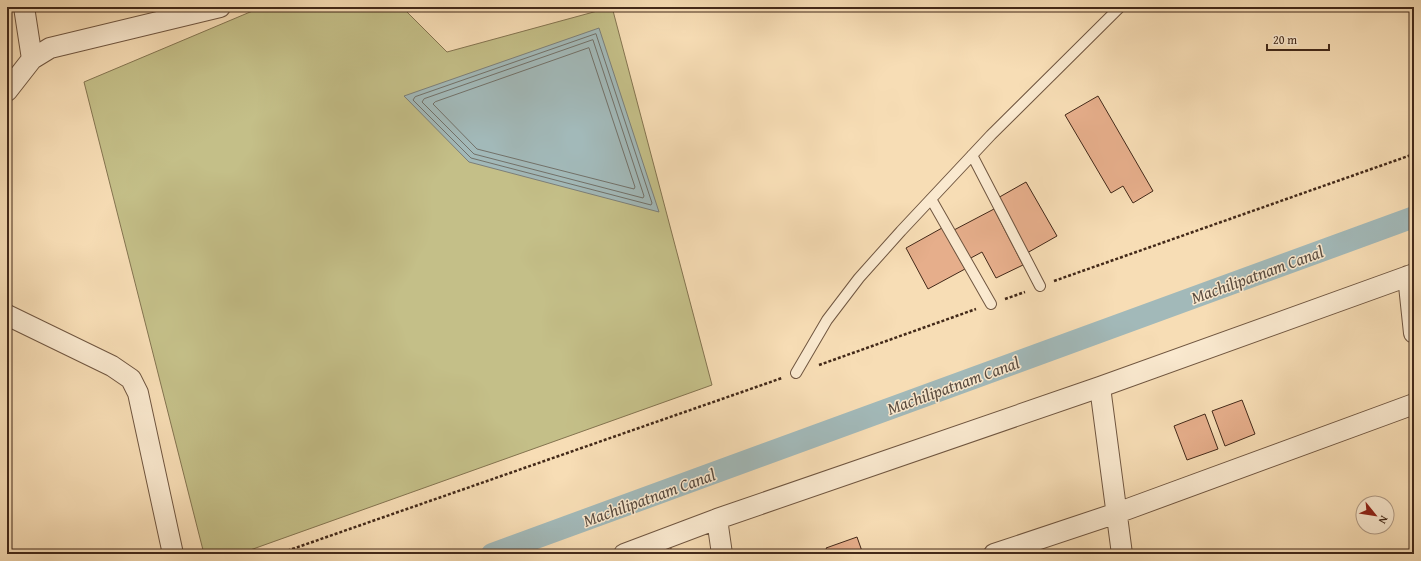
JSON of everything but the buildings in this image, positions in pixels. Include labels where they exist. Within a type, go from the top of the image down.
[{"type":"street","points":[[24,7],[32,59]]},
{"type":"street","points":[[7,91],[32,59],[50,48],[172,13],[220,7]]},
{"type":"street","points":[[624,554],[717,519],[1100,387],[1411,275],[1414,333]]},
{"type":"street","points":[[7,316],[112,366],[131,379],[138,393],[173,554]]},
{"type":"street","points":[[1100,387],[1122,554]]},
{"type":"street","points":[[994,554],[1117,513],[1414,404]]},
{"type":"street","points":[[717,519],[722,554]]},
{"type":"lane","points":[[796,373],[827,320],[855,284],[972,155],[1120,7]]},
{"type":"lane","points":[[972,155],[1040,286]]},
{"type":"lane","points":[[931,199],[991,304]]},
{"type":"path","points":[[278,554],[796,373],[1414,154]]},
{"type":"shaded area","points":[[262,7],[402,7],[447,52],[612,7],[712,385],[239,554],[204,554],[84,82]]},
{"type":"water","points":[[599,28],[659,212],[469,162],[404,96]]},
{"type":"waterway","name":"Machilipatnam Canal","points":[[492,554],[1414,217]]}]
